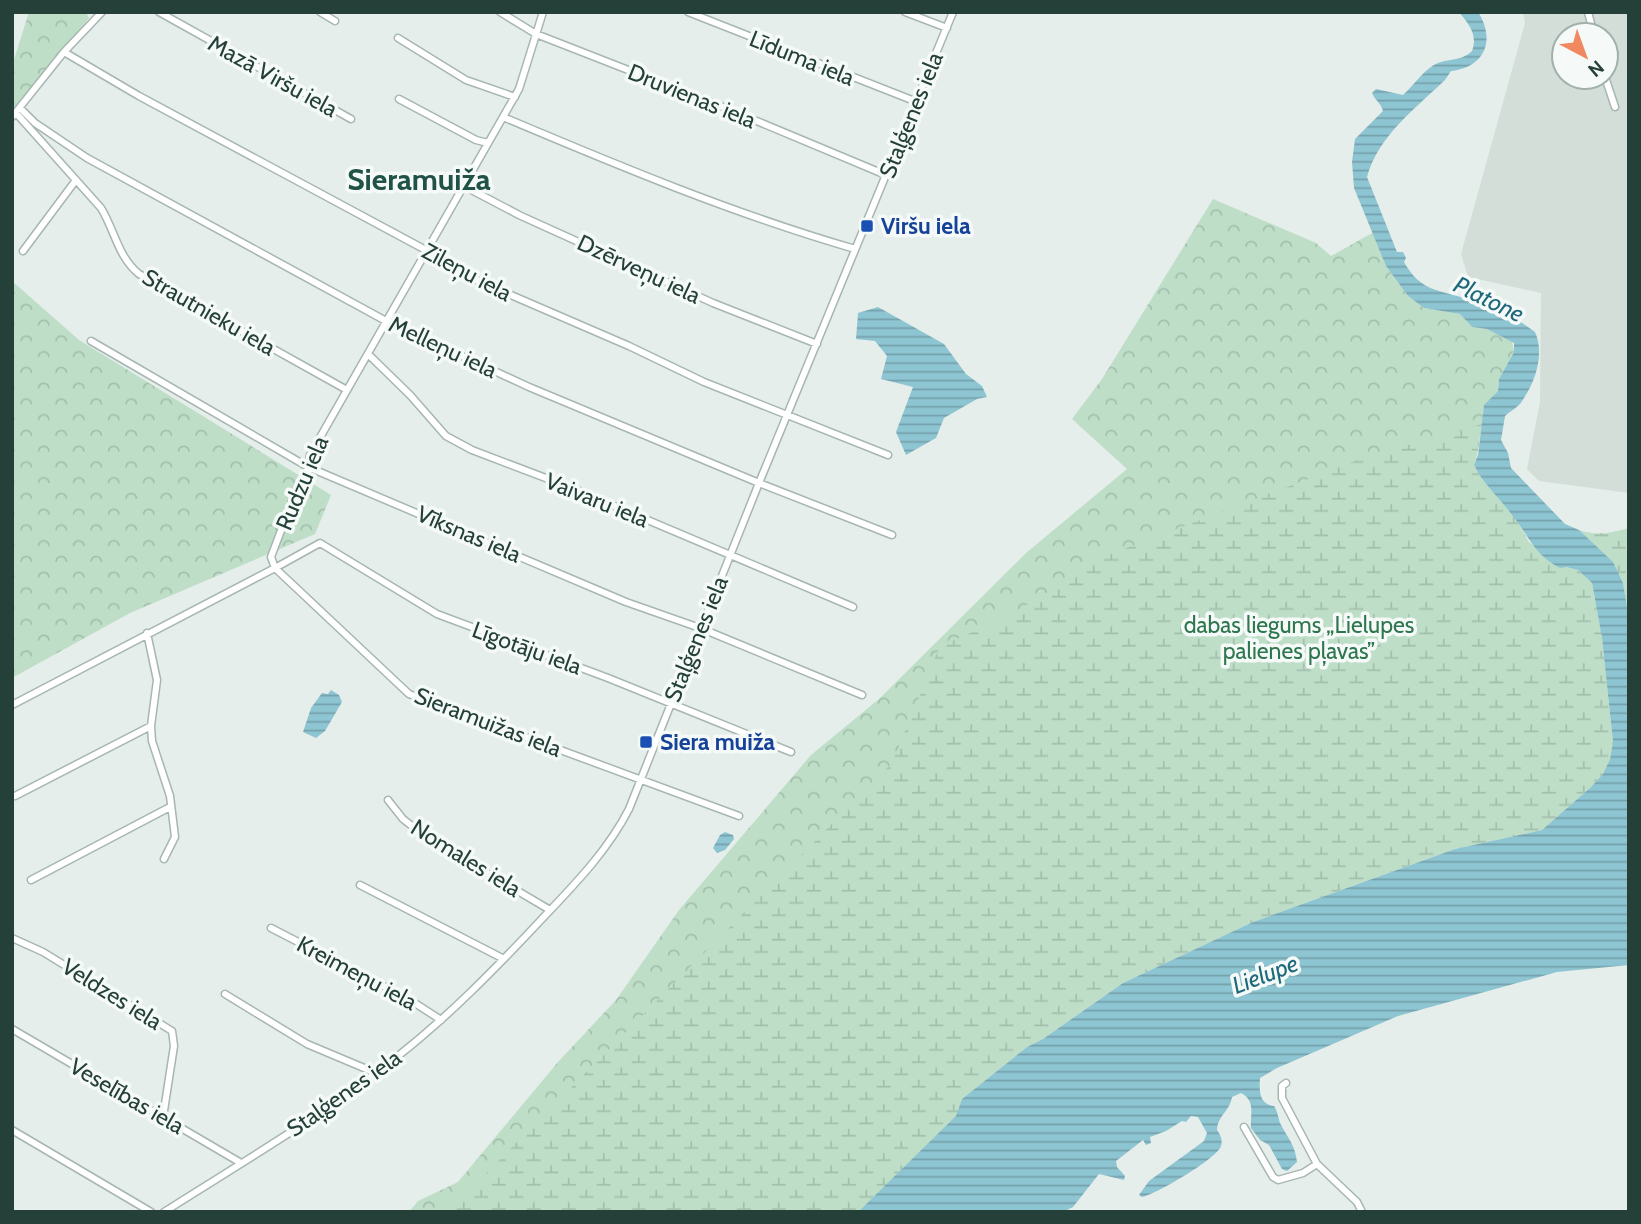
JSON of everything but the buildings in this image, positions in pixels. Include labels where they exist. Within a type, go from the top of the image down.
[{"type":"street","points":[[16,113],[64,52],[102,12]]},
{"type":"street","name":"Mazā Viršu iela","points":[[159,12],[351,119]]},
{"type":"street","points":[[320,12],[335,21]]},
{"type":"street","name":"Druvienas iela","points":[[500,12],[536,34],[728,109],[886,176]]},
{"type":"street","name":"Rudzu iela","points":[[275,568],[271,557],[308,467],[310,455],[515,97],[543,12]]},
{"type":"street","name":"Līduma iela","points":[[688,12],[917,102]]},
{"type":"street","points":[[905,12],[947,28]]},
{"type":"street","name":"Staļģenes iela","points":[[164,1212],[376,1073],[441,1020],[480,985],[550,911],[615,835],[953,12]]},
{"type":"street","points":[[398,38],[466,80],[515,97]]},
{"type":"street","name":"Zileņu iela","points":[[64,52],[139,96],[426,251],[460,273],[629,346],[704,383],[888,455]]},
{"type":"street","points":[[1610,91],[1615,107]]},
{"type":"street","points":[[399,99],[476,140],[488,143]]},
{"type":"street","name":"Strautnieku iela","points":[[16,113],[102,208],[112,226],[118,247],[129,265],[139,274],[347,390]]},
{"type":"street","name":"Melleņu iela","points":[[16,113],[87,158],[386,321],[529,387],[892,535]]},
{"type":"street","points":[[503,117],[616,165],[743,214],[855,249]]},
{"type":"street","points":[[23,251],[76,180]]},
{"type":"street","name":"Dzērveņu iela","points":[[464,186],[519,215],[713,303],[817,344]]},
{"type":"street","name":"Vīksnas iela","points":[[91,341],[308,467],[626,602],[700,628],[862,695]]},
{"type":"street","name":"Vaivaru iela","points":[[368,354],[410,395],[446,436],[472,450],[572,488],[853,607]]},
{"type":"street","name":"Līgotāju iela","points":[[275,568],[320,543],[436,614],[670,702],[791,752]]},
{"type":"street","points":[[12,705],[275,568]]},
{"type":"street","name":"Sieramuižas iela","points":[[275,568],[409,694],[739,816]]},
{"type":"street","points":[[147,634],[157,680],[151,726],[155,755],[170,796],[175,837],[164,859]]},
{"type":"street","points":[[15,796],[151,726]]},
{"type":"street","name":"Nomales iela","points":[[388,800],[403,819],[426,837],[550,911]]},
{"type":"street","points":[[31,880],[170,807]]},
{"type":"street","points":[[360,886],[504,959]]},
{"type":"street","name":"Kreimeņu iela","points":[[271,928],[408,998],[441,1020]]},
{"type":"street","name":"Veldzes iela","points":[[12,938],[43,952],[172,1031],[174,1046],[163,1117]]},
{"type":"street","points":[[225,994],[307,1044],[376,1073]]},
{"type":"street","name":"Veselības iela","points":[[12,1029],[241,1163]]},
{"type":"street","points":[[1286,1083],[1282,1086],[1282,1098],[1317,1164],[1357,1202],[1362,1212]]},
{"type":"street","points":[[1244,1127],[1273,1177],[1278,1180],[1303,1173],[1317,1164]]},
{"type":"street","points":[[12,1130],[151,1212]]},
{"type":"shaded area","points":[[1523,12],[1629,12],[1629,493],[1539,481],[1527,469],[1540,402],[1541,293],[1468,277],[1461,254],[1525,23]]},
{"type":"green space","points":[[29,12],[86,12],[89,18],[12,113],[12,66]]},
{"type":"green space","name":"dabas liegums „Lielupes palienes pļavas”","points":[[1213,199],[1316,243],[1331,256],[1374,232],[1386,266],[1408,296],[1424,308],[1460,314],[1472,327],[1487,329],[1512,341],[1514,352],[1499,379],[1498,391],[1484,406],[1482,424],[848,1212],[409,1212],[418,1201],[458,1182],[558,1062],[616,1000],[679,910],[811,755],[879,699],[1026,553],[1127,469],[1072,419],[1102,379]]},
{"type":"green space","points":[[12,281],[79,340],[331,495],[315,534],[130,613],[12,678]]},
{"type":"green space","name":"dabas liegums „Lielupes palienes pļavas”","points":[[1482,424],[1474,465],[1477,471],[1514,516],[1529,542],[1566,567],[1578,570],[1592,583],[1602,638],[1613,742],[1610,759],[1603,774],[1591,787],[1542,830],[1455,849],[1253,922],[1123,983],[1043,1039],[1027,1047],[962,1099],[957,1116],[858,1212],[448,1212],[892,763],[940,646],[1006,618],[1108,555],[1363,458]]},
{"type":"green space","points":[[1629,528],[1629,619],[1623,583],[1579,530],[1604,533]]},
{"type":"water","name":"Lielupe","points":[[1459,12],[1478,12],[1486,32],[1484,50],[1472,64],[1451,71],[1445,80],[1410,112],[1380,148],[1367,177],[1397,252],[1403,252],[1406,258],[1404,262],[1417,279],[1431,288],[1502,312],[1535,332],[1539,350],[1537,368],[1521,403],[1505,416],[1501,440],[1508,453],[1511,468],[1565,524],[1579,530],[1613,562],[1623,583],[1629,619],[1629,965],[1557,972],[1398,1016],[1277,1068],[1260,1078],[1263,1100],[1274,1106],[1294,1150],[1297,1162],[1287,1171],[1282,1169],[1269,1145],[1260,1140],[1251,1128],[1249,1100],[1241,1093],[1232,1097],[1219,1120],[1217,1130],[1222,1144],[1217,1152],[1185,1175],[1149,1195],[1139,1195],[1149,1181],[1204,1141],[1207,1133],[1198,1117],[1191,1116],[1186,1122],[1182,1121],[1150,1137],[1151,1143],[1146,1145],[1143,1140],[1116,1161],[1117,1167],[1125,1176],[1124,1180],[1099,1174],[1073,1207],[1063,1212],[858,1212],[956,1116],[962,1099],[1027,1047],[1043,1039],[1123,983],[1253,922],[1455,849],[1542,830],[1603,774],[1610,759],[1613,742],[1602,638],[1592,583],[1578,570],[1560,568],[1544,557],[1474,465],[1478,455],[1484,405],[1498,391],[1499,379],[1514,352],[1514,343],[1487,329],[1472,327],[1460,314],[1424,308],[1408,296],[1386,266],[1354,188],[1352,162],[1355,139],[1383,111],[1372,93],[1376,89],[1403,95],[1431,67],[1472,51],[1473,35]]},
{"type":"water","points":[[878,307],[944,344],[966,374],[982,386],[987,397],[977,399],[944,418],[936,438],[906,455],[896,432],[913,387],[881,379],[887,356],[875,341],[856,339],[858,313]]},
{"type":"water","points":[[331,690],[339,695],[342,702],[325,731],[316,738],[303,732],[311,708],[322,693],[328,694]]},
{"type":"water","points":[[725,832],[733,835],[734,839],[725,850],[717,853],[713,848],[720,835]]},
{"type":"place","name":"Viršu iela","points":[[867,226]]},
{"type":"place","name":"Siera muiža","points":[[646,742]]},
{"type":"district","name":"Sieramuiža","points":[[419,179]]},
{"type":"water label","name":"Platone","points":[[1489,299]]}]
